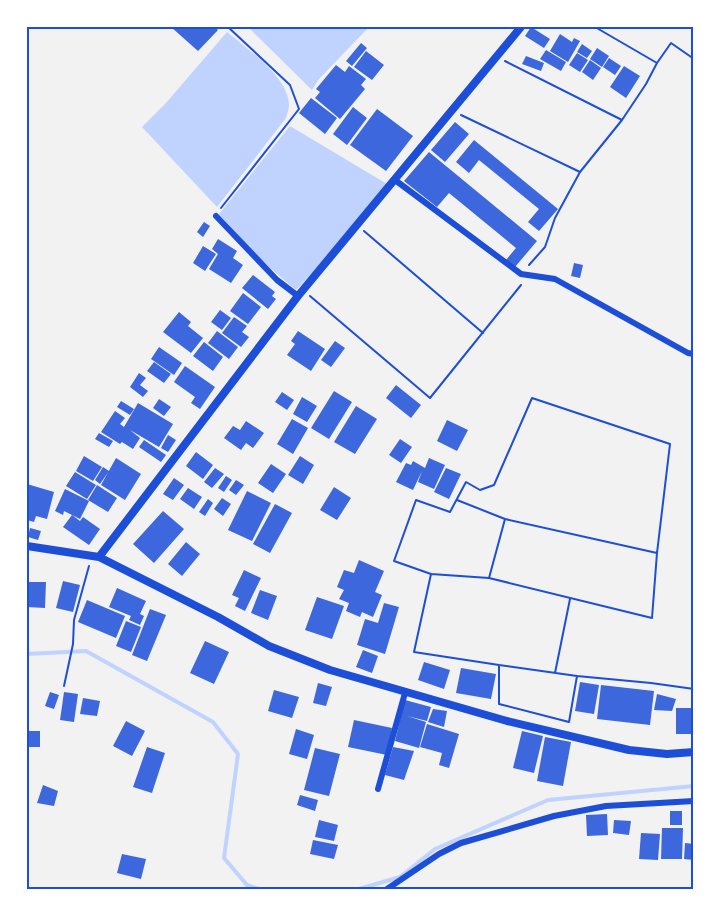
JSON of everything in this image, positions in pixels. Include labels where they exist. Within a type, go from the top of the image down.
[{"type":"street","points":[[95,556],[302,295],[521,27]]},
{"type":"street","points":[[395,180],[524,274],[555,279],[688,353],[694,354]]},
{"type":"street","points":[[216,216],[277,280],[302,295]]},
{"type":"street","points":[[27,546],[95,556],[218,617],[269,646],[330,670],[507,721],[629,750],[667,754],[694,752]]},
{"type":"street","points":[[378,789],[405,693]]},
{"type":"street","points":[[387,889],[439,854],[460,843],[554,816],[606,806],[694,801]]},
{"type":"path","points":[[216,216],[299,109],[290,84],[228,27]]},
{"type":"path","points":[[595,27],[657,63]]},
{"type":"path","points":[[302,295],[430,398],[483,333],[545,247],[555,218],[580,172],[622,120],[671,43],[694,59]]},
{"type":"path","points":[[501,59],[622,120]]},
{"type":"path","points":[[456,113],[580,172]]},
{"type":"path","points":[[361,228],[483,333]]},
{"type":"path","points":[[532,399],[670,444],[652,618],[570,600],[489,578],[431,574],[394,561],[416,500],[450,512],[457,500],[466,482],[480,490],[494,485],[532,399]]},
{"type":"path","points":[[457,500],[505,519],[657,553]]},
{"type":"path","points":[[489,578],[505,519]]},
{"type":"path","points":[[64,687],[73,644],[74,620],[95,556]]},
{"type":"path","points":[[431,574],[414,652],[577,676],[651,682],[694,689]]},
{"type":"path","points":[[555,673],[570,600]]},
{"type":"path","points":[[497,665],[499,704],[569,722],[577,676]]},
{"type":"water","points":[[248,27],[369,27],[319,79],[312,90]]},
{"type":"water","points":[[227,32],[274,74],[287,94],[289,107],[286,118],[217,207],[142,127],[166,103]]},
{"type":"water","points":[[290,126],[387,184],[296,290],[262,261],[219,214]]},
{"type":"building","points":[[171,27],[215,27],[218,30],[198,51]]},
{"type":"building","points":[[531,27],[550,39],[544,48],[525,36]]},
{"type":"building","points":[[560,34],[572,42],[574,38],[580,41],[568,62],[550,51]]},
{"type":"building","points":[[361,43],[367,48],[352,66],[346,61]]},
{"type":"building","points":[[582,44],[592,51],[587,58],[577,52]]},
{"type":"building","points":[[597,48],[609,56],[602,67],[590,59]]},
{"type":"building","points":[[546,50],[566,62],[561,71],[540,59]]},
{"type":"building","points":[[366,51],[384,65],[372,80],[354,67]]},
{"type":"building","points":[[577,53],[588,60],[580,72],[569,65]]},
{"type":"building","points":[[526,56],[544,63],[541,71],[522,64]]},
{"type":"building","points":[[609,58],[621,66],[615,75],[603,67]]},
{"type":"building","points":[[590,60],[601,68],[593,80],[582,72]]},
{"type":"building","points":[[336,65],[345,72],[349,66],[366,79],[361,85],[365,89],[340,119],[315,98],[320,92],[316,89]]},
{"type":"building","points":[[624,66],[640,76],[626,98],[610,87]]},
{"type":"building","points":[[311,98],[337,118],[325,134],[299,113]]},
{"type":"building","points":[[353,107],[367,118],[347,145],[333,134]]},
{"type":"building","points":[[377,109],[413,136],[386,171],[350,145]]},
{"type":"building","points":[[455,122],[469,134],[445,162],[431,150]]},
{"type":"building","points":[[474,140],[558,209],[539,231],[528,222],[539,209],[479,160],[469,173],[456,162]]},
{"type":"building","points":[[429,152],[537,241],[515,267],[506,260],[516,248],[449,193],[437,207],[404,181]]},
{"type":"building","points":[[204,222],[210,226],[203,237],[197,232]]},
{"type":"building","points":[[218,239],[237,251],[233,258],[243,265],[231,283],[209,269],[218,254],[212,249]]},
{"type":"building","points":[[203,246],[216,254],[205,271],[193,263]]},
{"type":"building","points":[[574,263],[583,265],[580,278],[571,276]]},
{"type":"building","points":[[253,275],[275,292],[272,296],[276,299],[268,309],[242,288]]},
{"type":"building","points":[[243,293],[261,307],[248,324],[230,311]]},
{"type":"building","points":[[220,310],[231,318],[222,330],[211,322]]},
{"type":"building","points":[[179,312],[191,322],[188,326],[203,338],[191,353],[163,332]]},
{"type":"building","points":[[234,317],[247,326],[242,332],[249,337],[241,347],[222,333]]},
{"type":"building","points":[[217,331],[238,347],[229,359],[208,343]]},
{"type":"building","points":[[298,331],[325,349],[311,371],[287,355],[295,344],[291,341]]},
{"type":"building","points":[[335,341],[345,348],[331,367],[321,360]]},
{"type":"building","points":[[204,342],[223,357],[213,371],[193,356]]},
{"type":"building","points":[[159,347],[182,363],[174,375],[151,359]]},
{"type":"building","points":[[154,362],[171,374],[164,383],[147,371]]},
{"type":"building","points":[[185,366],[215,387],[200,409],[191,403],[195,397],[174,382]]},
{"type":"building","points":[[139,373],[146,378],[140,385],[148,391],[143,397],[130,387]]},
{"type":"building","points":[[396,385],[421,405],[411,418],[386,398]]},
{"type":"building","points":[[334,391],[352,402],[329,439],[311,428]]},
{"type":"building","points":[[282,392],[294,400],[287,410],[275,402]]},
{"type":"building","points":[[302,397],[317,406],[307,422],[293,414]]},
{"type":"building","points":[[159,399],[171,407],[164,416],[153,408]]},
{"type":"building","points":[[121,401],[134,409],[130,415],[117,407]]},
{"type":"building","points":[[138,403],[173,424],[159,447],[130,430],[140,438],[133,449],[101,432],[115,411],[125,418],[120,424],[124,427]]},
{"type":"building","points":[[356,406],[377,419],[355,454],[334,442]]},
{"type":"building","points":[[292,419],[308,428],[293,454],[277,444]]},
{"type":"building","points":[[447,420],[468,430],[457,451],[437,441]]},
{"type":"building","points":[[246,421],[264,433],[253,448],[246,443],[241,450],[224,438],[233,426],[240,430]]},
{"type":"building","points":[[99,433],[113,441],[109,447],[95,439]]},
{"type":"building","points":[[168,435],[176,440],[168,452],[161,448]]},
{"type":"building","points":[[400,439],[412,447],[401,463],[389,455]]},
{"type":"building","points":[[144,440],[166,455],[161,462],[139,447]]},
{"type":"building","points":[[196,452],[213,465],[203,479],[186,466]]},
{"type":"building","points":[[84,456],[102,467],[93,481],[76,471]]},
{"type":"building","points":[[300,456],[314,465],[303,484],[288,475]]},
{"type":"building","points":[[116,458],[141,474],[125,500],[101,485]]},
{"type":"building","points":[[429,458],[445,465],[434,489],[418,482],[422,471],[413,490],[396,482],[406,463],[411,465],[413,461],[425,468]]},
{"type":"building","points":[[271,464],[286,474],[273,493],[258,483]]},
{"type":"building","points":[[103,467],[109,471],[100,484],[95,480]]},
{"type":"building","points":[[215,468],[224,474],[212,488],[204,482]]},
{"type":"building","points":[[446,468],[461,474],[449,499],[434,492]]},
{"type":"building","points":[[75,472],[96,485],[87,499],[66,486]]},
{"type":"building","points":[[226,476],[232,480],[224,492],[218,488]]},
{"type":"building","points":[[174,478],[184,485],[173,500],[163,494]]},
{"type":"building","points":[[236,480],[244,485],[236,495],[229,490]]},
{"type":"building","points":[[27,484],[54,492],[47,519],[36,516],[34,522],[27,520]]},
{"type":"building","points":[[97,485],[117,498],[108,512],[88,500]]},
{"type":"building","points":[[334,487],[351,498],[337,520],[320,510]]},
{"type":"building","points":[[188,488],[202,497],[194,509],[180,499]]},
{"type":"building","points":[[65,489],[89,501],[80,519],[64,511],[63,515],[55,511]]},
{"type":"building","points":[[247,491],[271,503],[252,541],[228,530]]},
{"type":"building","points":[[222,498],[231,504],[223,516],[214,509]]},
{"type":"building","points":[[208,499],[213,503],[205,516],[199,512]]},
{"type":"building","points":[[275,504],[292,513],[270,553],[253,544]]},
{"type":"building","points":[[163,511],[184,529],[154,563],[133,544]]},
{"type":"building","points":[[72,515],[80,521],[83,517],[100,529],[89,545],[63,527]]},
{"type":"building","points":[[30,528],[41,531],[38,540],[28,537]]},
{"type":"building","points":[[186,542],[200,554],[182,576],[168,564]]},
{"type":"building","points":[[359,560],[384,571],[375,592],[382,595],[373,617],[362,612],[360,617],[346,611],[349,603],[339,599],[344,590],[337,587],[344,570],[354,573]]},
{"type":"building","points":[[244,570],[261,578],[245,611],[235,606],[239,598],[232,595]]},
{"type":"building","points":[[63,581],[80,585],[73,612],[56,608]]},
{"type":"building","points":[[28,582],[46,582],[45,608],[27,607]]},
{"type":"building","points":[[117,588],[146,601],[140,614],[144,616],[140,625],[129,620],[131,616],[109,607]]},
{"type":"building","points":[[260,590],[277,596],[268,620],[251,613]]},
{"type":"building","points":[[317,597],[344,606],[332,639],[305,630]]},
{"type":"building","points":[[87,600],[125,616],[116,638],[78,622]]},
{"type":"building","points":[[384,603],[399,607],[385,654],[357,645],[365,619],[378,623]]},
{"type":"building","points":[[150,609],[166,615],[147,661],[132,655]]},
{"type":"building","points":[[126,621],[141,627],[131,652],[116,646]]},
{"type":"building","points":[[205,641],[229,652],[214,684],[190,673]]},
{"type":"building","points":[[363,650],[378,656],[372,673],[356,667]]},
{"type":"building","points":[[424,662],[450,670],[444,689],[418,680]]},
{"type":"building","points":[[461,668],[496,674],[491,699],[456,693]]},
{"type":"building","points":[[580,682],[599,685],[594,714],[575,711]]},
{"type":"building","points":[[318,683],[332,687],[326,706],[313,703]]},
{"type":"building","points":[[601,685],[654,691],[650,725],[597,719]]},
{"type":"building","points":[[274,690],[299,697],[292,718],[268,711]]},
{"type":"building","points":[[50,692],[59,695],[54,709],[45,706]]},
{"type":"building","points":[[64,692],[78,694],[74,722],[60,720]]},
{"type":"building","points":[[657,694],[676,699],[672,711],[654,710]]},
{"type":"building","points":[[83,698],[100,701],[97,716],[80,714]]},
{"type":"building","points":[[405,700],[431,707],[427,721],[407,716],[426,722],[419,748],[395,741]]},
{"type":"building","points":[[676,708],[694,708],[694,734],[676,734]]},
{"type":"building","points":[[433,709],[447,711],[444,727],[428,722]]},
{"type":"building","points":[[354,720],[392,728],[387,755],[348,747]]},
{"type":"building","points":[[126,721],[145,731],[132,756],[113,746]]},
{"type":"building","points":[[427,724],[459,734],[449,768],[439,765],[442,753],[420,747]]},
{"type":"building","points":[[296,729],[314,735],[307,759],[289,754]]},
{"type":"building","points":[[29,731],[40,731],[40,747],[29,747]]},
{"type":"building","points":[[522,731],[543,736],[534,773],[513,768]]},
{"type":"building","points":[[545,737],[571,742],[563,786],[537,781]]},
{"type":"building","points":[[147,747],[165,753],[152,793],[133,787]]},
{"type":"building","points":[[393,747],[414,751],[404,780],[385,775]]},
{"type":"building","points":[[315,748],[340,754],[329,796],[304,790]]},
{"type":"building","points":[[43,785],[58,791],[54,806],[37,803]]},
{"type":"building","points":[[300,795],[318,800],[315,811],[297,805]]},
{"type":"building","points":[[670,811],[682,811],[682,825],[670,825]]},
{"type":"building","points":[[607,814],[608,835],[587,836],[586,815]]},
{"type":"building","points":[[319,820],[338,825],[334,841],[315,837]]},
{"type":"building","points":[[614,820],[631,821],[629,835],[613,833]]},
{"type":"building","points":[[662,828],[683,828],[682,859],[661,859]]},
{"type":"building","points":[[641,833],[660,834],[658,860],[639,859]]},
{"type":"building","points":[[313,840],[338,845],[334,859],[310,854]]},
{"type":"building","points":[[685,843],[694,844],[694,860],[684,859]]},
{"type":"building","points":[[122,854],[146,859],[141,879],[117,873]]},
{"type":"waterway","points":[[27,654],[86,651],[213,722],[238,754],[224,858],[247,885],[259,889]]},
{"type":"waterway","points":[[359,889],[400,877],[435,849],[548,800],[694,786]]}]
